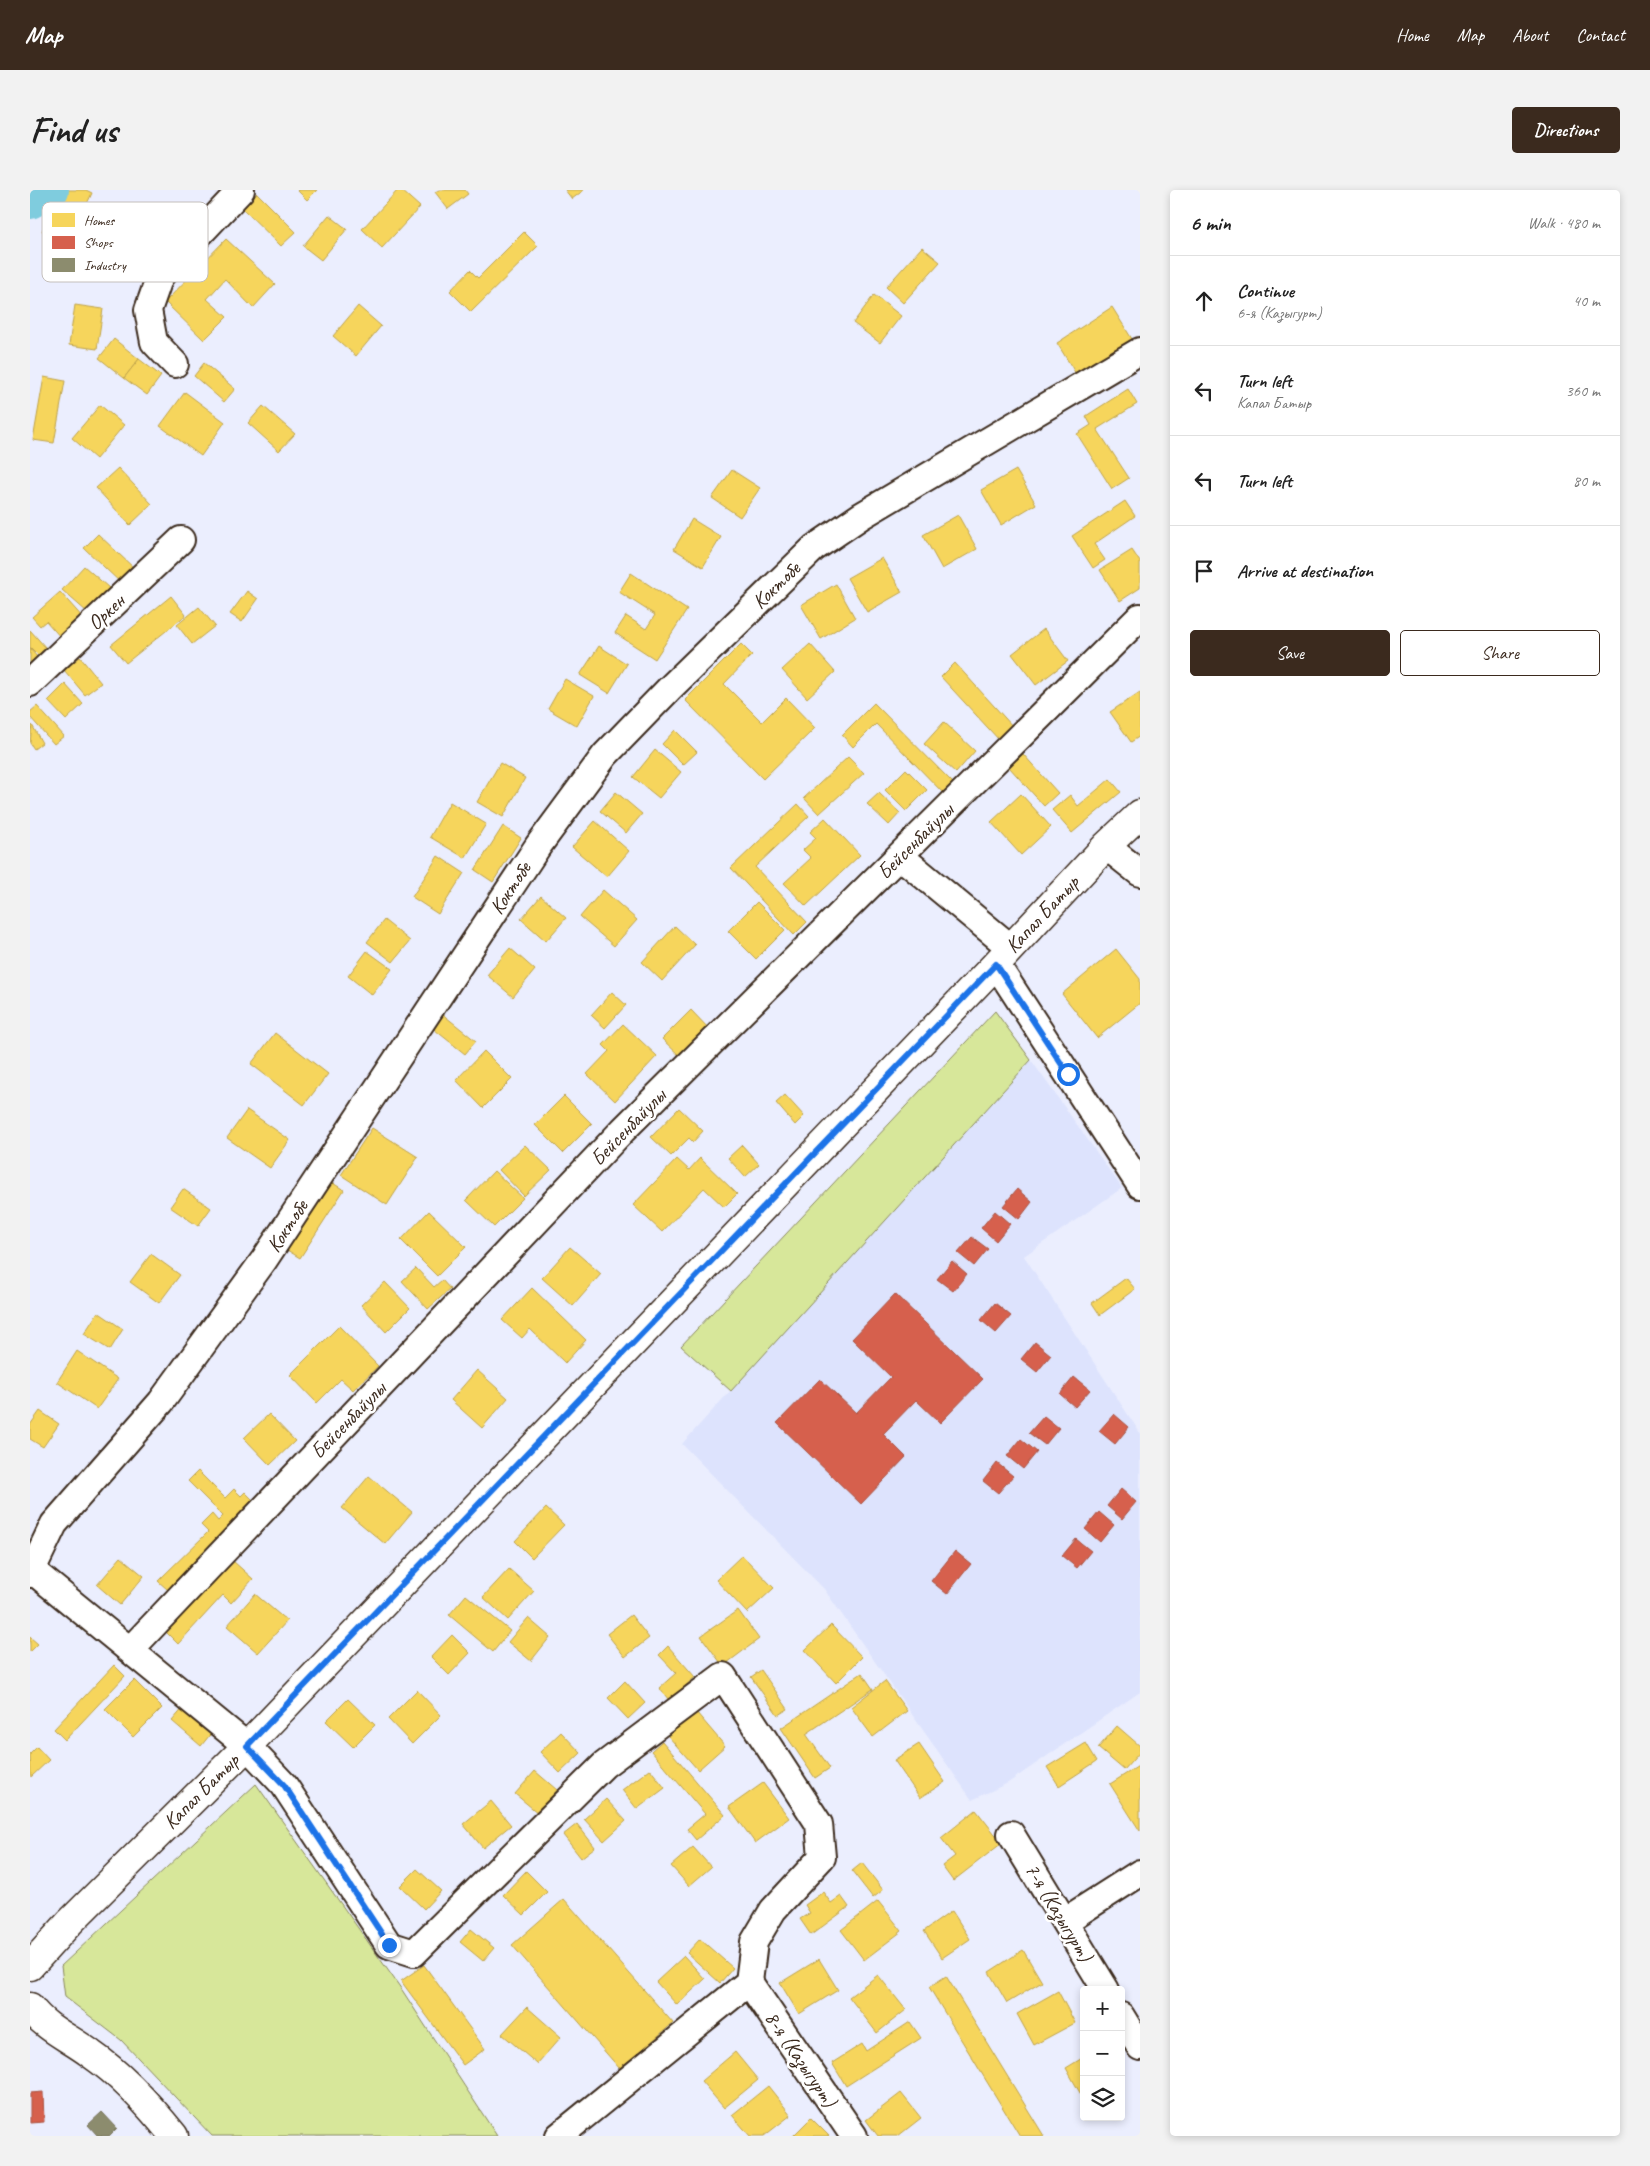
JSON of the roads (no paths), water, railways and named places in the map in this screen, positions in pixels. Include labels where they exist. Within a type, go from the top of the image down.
[{"type":"main road","name":"Капал Батыр","points":[[30,1966],[70,1922],[247,1746],[1106,846],[1140,814]]},
{"type":"main road","points":[[30,2007],[41,2022],[92,2054],[141,2097],[174,2136]]},
{"type":"street","points":[[208,225],[241,190]]},
{"type":"street","points":[[158,282],[148,310],[154,342],[175,364]]},
{"type":"street","name":"Коктобе","points":[[31,1572],[54,1524],[161,1402],[264,1260],[538,846],[605,755],[670,688],[814,548],[861,516],[1140,351]]},
{"type":"street","name":"Оркен","points":[[30,683],[181,540]]},
{"type":"street","name":"Бейсенбайулы","points":[[130,1650],[623,1130],[1140,617]]},
{"type":"street","points":[[1106,846],[1140,873]]},
{"type":"street","points":[[900,856],[1003,956],[1140,1185]]},
{"type":"street","points":[[31,1572],[247,1746],[284,1785],[389,1945],[414,1954],[604,1765],[723,1676],[819,1824],[822,1857],[773,1910],[754,1942],[749,1982],[559,2136]]},
{"type":"street","name":"7-я (Казыгурт)","points":[[1011,1834],[1104,1986]]},
{"type":"street","points":[[1065,1921],[1140,1874]]},
{"type":"street","name":"8-я (Казыгурт)","points":[[749,1982],[854,2136]]},
{"type":"street","points":[[1125,2023],[1140,2047]]},
{"type":"waterway","points":[[30,201],[51,190]]}]
